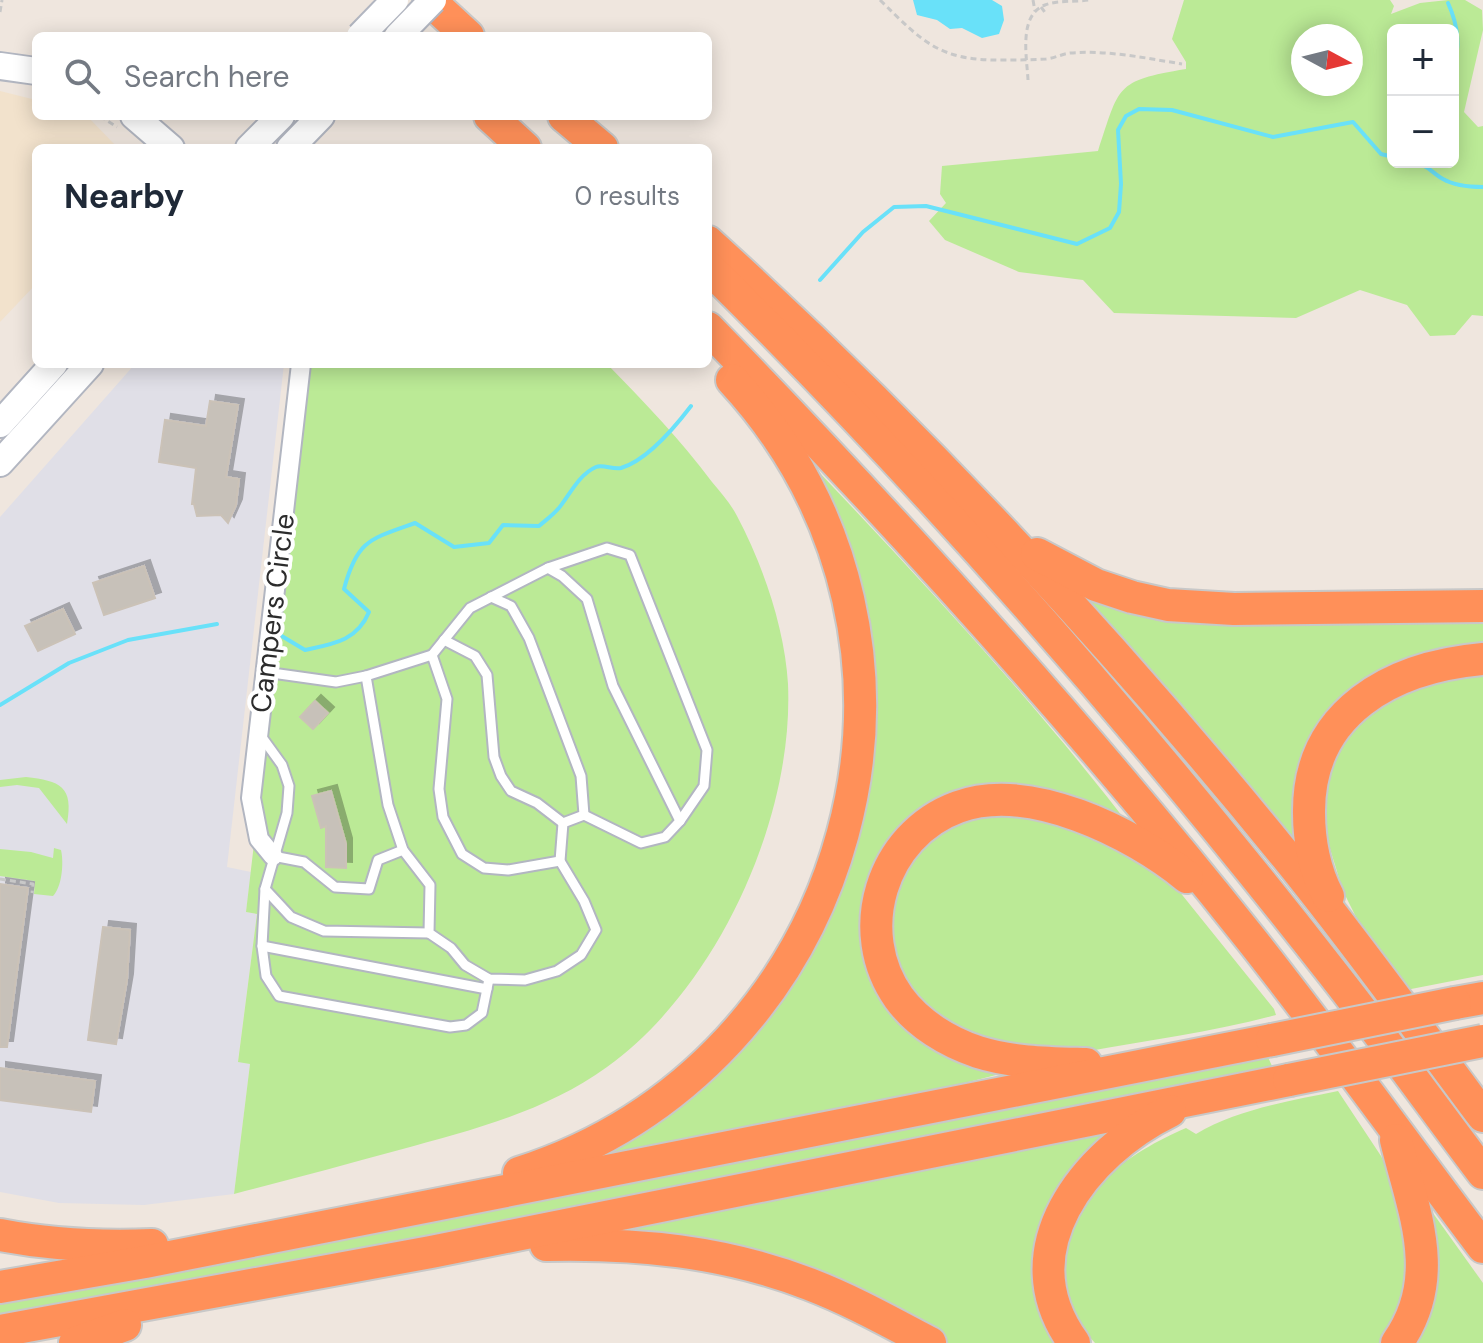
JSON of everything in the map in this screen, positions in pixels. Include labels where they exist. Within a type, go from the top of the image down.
[{"type":"highway","points":[[366,0],[397,32]]},
{"type":"highway","points":[[431,0],[464,32]]},
{"type":"highway","points":[[488,120],[511,144]]},
{"type":"highway","points":[[494,120],[521,144]]},
{"type":"highway","points":[[557,120],[583,144]]},
{"type":"highway","points":[[569,120],[597,144]]},
{"type":"highway","points":[[712,246],[874,398],[984,509],[1091,626],[1187,736],[1353,941],[1483,1116]]},
{"type":"highway","points":[[712,271],[898,464],[1117,709],[1335,977],[1483,1173]]},
{"type":"highway","points":[[712,332],[848,474],[1095,750],[1251,940],[1483,1247]]},
{"type":"highway","points":[[421,1208],[585,1147],[626,1125],[687,1081],[745,1023],[770,991],[792,957],[829,878],[852,794],[859,742],[857,655],[843,581],[828,536],[794,463],[760,413],[712,359]]},
{"type":"highway","points":[[984,509],[1035,553],[1063,569],[1108,589],[1168,605],[1234,609],[1483,606]]},
{"type":"highway","points":[[1353,941],[1322,886],[1313,851],[1309,801],[1317,759],[1339,721],[1355,705],[1378,690],[1429,667],[1483,659]]},
{"type":"highway","points":[[1189,1057],[1089,1064],[1034,1063],[977,1052],[932,1029],[900,1000],[884,970],[878,949],[877,906],[891,865],[911,837],[942,814],[979,801],[1017,800],[1082,817],[1149,851],[1208,895],[1251,940]]},
{"type":"highway","points":[[0,1287],[259,1240],[1469,1000]]},
{"type":"highway","points":[[0,1331],[431,1252],[1483,1041]]},
{"type":"highway","points":[[1074,1343],[1057,1313],[1050,1287],[1050,1245],[1062,1211],[1081,1181],[1109,1152],[1136,1131],[1183,1105],[1207,1096]]},
{"type":"highway","points":[[1394,1129],[1423,1246],[1419,1298],[1397,1343]]},
{"type":"highway","points":[[0,1235],[92,1247],[259,1240]]},
{"type":"highway","points":[[431,1252],[591,1244],[681,1249],[768,1269],[812,1285],[930,1343]]},
{"type":"highway","points":[[75,1343],[246,1288]]},
{"type":"main road","points":[[364,32],[395,0]]},
{"type":"main road","points":[[404,32],[431,0]]},
{"type":"main road","points":[[0,66],[32,70]]},
{"type":"main road","points":[[139,120],[166,144]]},
{"type":"main road","points":[[253,144],[277,120]]},
{"type":"main road","points":[[294,144],[317,120]]},
{"type":"main road","points":[[0,424],[50,368]]},
{"type":"main road","points":[[0,463],[86,368]]},
{"type":"street","name":"Campers Circle","points":[[273,856],[259,839],[251,798],[301,368]]},
{"type":"lane","points":[[265,672],[336,682],[432,655],[470,608],[548,568],[607,548],[630,555],[707,750],[704,786],[665,837],[641,843],[584,815],[563,823]]},
{"type":"lane","points":[[548,568],[562,576],[587,599],[613,686],[680,821]]},
{"type":"lane","points":[[491,597],[511,606],[529,638],[581,776],[584,815]]},
{"type":"lane","points":[[444,640],[475,656],[487,675],[494,757],[501,776],[511,791],[537,803],[563,823]]},
{"type":"lane","points":[[432,655],[447,699],[439,789],[443,817],[462,854],[484,868],[508,870],[560,861]]},
{"type":"lane","points":[[366,676],[388,805],[403,850],[430,885],[429,933]]},
{"type":"lane","points":[[258,733],[282,765],[289,786],[281,840],[273,856],[265,889],[262,946],[266,976],[279,996],[450,1027],[466,1025],[482,1013],[488,984]]},
{"type":"lane","points":[[262,946],[488,984],[525,980],[557,971],[581,955],[596,930],[584,901],[560,861],[563,823]]},
{"type":"lane","points":[[273,856],[304,862],[335,887],[369,889],[378,860],[403,850]]},
{"type":"lane","points":[[265,889],[291,917],[324,931],[429,933],[451,948],[465,965],[488,984]]},
{"type":"path","points":[[0,12],[2,0]]},
{"type":"path","points":[[880,0],[916,35],[945,52],[973,60],[1044,59],[1067,53],[1104,53],[1182,64]]},
{"type":"path","points":[[1033,0],[1035,11]]},
{"type":"path","points":[[1042,0],[1051,3]]},
{"type":"path","points":[[1028,80],[1028,27],[1035,11],[1051,3],[1089,0]]},
{"type":"path","points":[[1041,7],[1047,15]]},
{"type":"path","points":[[0,879],[33,884],[32,893]]},
{"type":"shaded area","points":[[0,91],[32,99],[32,120],[91,120],[114,144],[32,144],[32,288],[0,322]]},
{"type":"shaded area","points":[[131,368],[284,368],[227,867],[251,872],[246,912],[257,914],[238,1061],[250,1064],[234,1194],[144,1205],[59,1203],[0,1192],[0,517]]},
{"type":"green space","points":[[1184,0],[1390,0],[1394,6],[1391,14],[1420,3],[1465,0],[1482,10],[1483,30],[1464,112],[1478,127],[1483,126],[1483,316],[1472,315],[1455,335],[1430,336],[1407,305],[1360,290],[1296,318],[1114,313],[1083,280],[1019,272],[945,240],[929,221],[946,203],[940,194],[942,166],[1098,151],[1111,112],[1123,90],[1145,78],[1186,69],[1186,62],[1172,39]]},
{"type":"green space","points":[[310,368],[611,368],[688,451],[735,512],[764,576],[786,663],[786,736],[778,790],[762,844],[741,896],[714,947],[683,993],[647,1033],[607,1067],[558,1096],[480,1127],[234,1194],[250,1064],[238,1062],[257,914],[246,912]]},
{"type":"green space","points":[[798,450],[1012,683],[1133,830],[1062,800],[910,829],[877,973],[1004,1073],[941,1089],[570,1162],[784,982],[865,695]]},
{"type":"green space","points":[[1052,567],[1112,591],[1483,611],[1483,650],[1327,723],[1305,861]]},
{"type":"green space","points":[[1483,668],[1483,975],[1406,990],[1358,921],[1343,891],[1323,826],[1321,793],[1345,732],[1395,691]]},
{"type":"green space","points":[[26,777],[48,781],[62,788],[68,801],[67,824],[39,788],[17,785],[0,787],[0,780]]},
{"type":"green space","points":[[984,811],[1053,816],[1153,867],[1179,891],[1276,1015],[1084,1052],[1077,1047],[1054,1051],[1017,1047],[946,1026],[912,994],[891,950],[892,895],[922,842]]},
{"type":"green space","points":[[54,848],[61,850],[62,868],[53,896],[34,894],[35,881],[0,876],[0,849],[53,858]]},
{"type":"green space","points":[[1266,1053],[1272,1066],[1282,1068],[0,1322],[0,1298]]},
{"type":"green space","points":[[1338,1091],[1381,1156],[1399,1191],[1415,1288],[1386,1343],[1095,1343],[1072,1307],[1065,1282],[1063,1255],[1069,1230],[1097,1186],[1139,1152],[1186,1128],[1196,1134],[1247,1112]]},
{"type":"green space","points":[[1145,1124],[1052,1217],[1066,1343],[947,1343],[905,1322],[606,1232]]},
{"type":"green space","points":[[1430,1209],[1483,1283],[1483,1343],[1412,1343]]},
{"type":"water","points":[[913,0],[992,0],[1002,6],[1004,20],[999,34],[982,38],[962,28],[950,29],[937,20],[917,15]]},
{"type":"building","points":[[210,401],[238,405],[226,477],[239,479],[236,505],[228,523],[221,515],[197,516],[192,504],[196,468],[159,462],[165,420],[206,426]]},
{"type":"building","points":[[144,566],[155,598],[104,615],[93,583]]},
{"type":"building","points":[[63,609],[75,634],[38,651],[25,626]]},
{"type":"building","points":[[315,701],[328,713],[313,729],[300,717]]},
{"type":"building","points":[[331,791],[346,844],[346,868],[326,867],[326,826],[321,828],[312,796]]},
{"type":"building","points":[[0,884],[28,888],[7,1047],[0,1047]]},
{"type":"building","points":[[103,927],[130,930],[127,980],[116,1044],[88,1040]]},
{"type":"building","points":[[0,1068],[95,1081],[91,1112],[0,1100]]},
{"type":"waterway","points":[[1448,3],[1455,24]]},
{"type":"waterway","points":[[820,280],[863,232],[894,207],[926,206],[1077,244],[1110,228],[1119,212],[1118,130],[1126,116],[1139,109],[1172,110],[1273,137],[1353,122],[1381,154],[1387,156]]},
{"type":"waterway","points":[[1427,168],[1452,183],[1483,187]]},
{"type":"waterway","points":[[280,635],[305,650],[343,640],[358,629],[369,612],[344,589],[354,560],[376,538],[415,523],[454,547],[489,543],[503,525],[539,526],[557,510],[590,470],[599,466],[621,468],[641,458],[669,433],[691,406]]},
{"type":"waterway","points":[[0,705],[69,663],[128,640],[217,624]]}]
